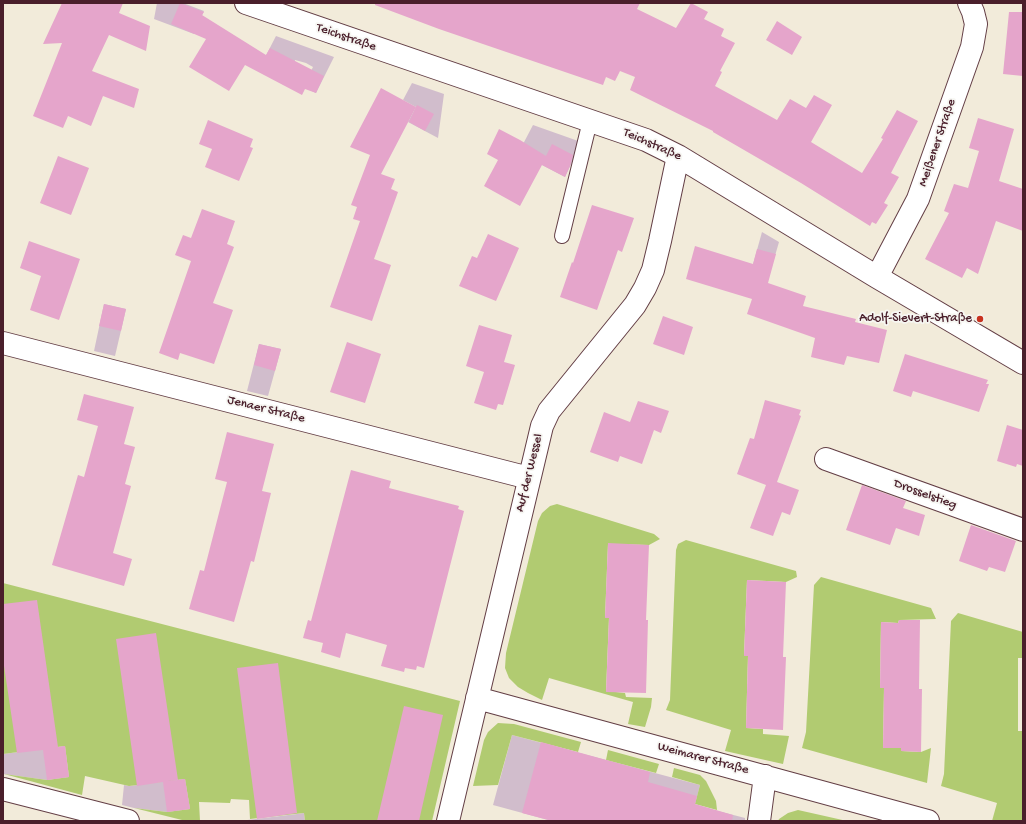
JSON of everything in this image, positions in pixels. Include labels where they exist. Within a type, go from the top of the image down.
[{"type":"street","name":"Teichstraße","points":[[246,3],[646,140],[678,156],[877,277],[1023,363]]},
{"type":"street","name":"Meißener Straße","points":[[877,277],[918,199],[972,47],[976,24],[969,3]]},
{"type":"street","name":"Auf der Wessel","points":[[448,821],[542,426],[549,411],[635,304],[645,288],[653,270],[678,156]]},
{"type":"street","name":"Jenaer Straße","points":[[3,343],[529,478]]},
{"type":"street","name":"Drosselstieg","points":[[826,459],[1023,530]]},
{"type":"street","name":"Weimarer Straße","points":[[477,698],[928,821]]},
{"type":"street","points":[[759,821],[765,776]]},
{"type":"street","points":[[3,789],[128,821]]},
{"type":"lane","points":[[562,236],[590,121]]},
{"type":"shaded area","points":[[157,3],[183,3],[204,11],[194,34],[154,19]]},
{"type":"shaded area","points":[[276,36],[334,57],[316,93],[303,87],[313,67],[306,63],[295,60],[292,84],[258,71]]},
{"type":"shaded area","points":[[412,83],[444,94],[438,138],[408,122],[416,107],[403,100]]},
{"type":"shaded area","points":[[533,125],[581,142],[565,177],[542,165],[522,146]]},
{"type":"shaded area","points":[[762,232],[779,242],[770,273],[752,268]]},
{"type":"shaded area","points":[[104,304],[126,309],[115,356],[94,351]]},
{"type":"shaded area","points":[[259,344],[281,349],[268,396],[247,391]]},
{"type":"shaded area","points":[[512,735],[700,785],[695,805],[745,818],[745,821],[552,821],[493,805]]},
{"type":"shaded area","points":[[65,746],[69,777],[47,780],[3,774],[3,754]]},
{"type":"shaded area","points":[[185,779],[190,809],[167,812],[122,805],[124,785],[129,786]]},
{"type":"shaded area","points":[[304,813],[305,821],[239,821],[297,814]]},
{"type":"green space","points":[[557,504],[654,534],[660,539],[649,545],[608,544],[605,618],[609,618],[606,691],[625,693],[626,697],[652,698],[645,727],[628,724],[633,702],[549,678],[542,700],[518,687],[509,678],[505,668],[506,653],[538,521],[542,513],[550,506]]},
{"type":"green space","points":[[686,540],[796,571],[797,577],[786,582],[747,580],[744,655],[748,656],[746,728],[763,729],[763,734],[789,736],[783,764],[725,751],[731,730],[666,710],[670,700],[676,550],[678,544]]},
{"type":"green space","points":[[821,577],[931,608],[936,619],[899,620],[898,623],[881,622],[880,688],[884,688],[883,748],[901,748],[901,751],[921,752],[931,748],[927,783],[802,748],[806,732],[814,585]]},
{"type":"green space","points":[[3,583],[460,701],[432,821],[305,821],[304,813],[250,819],[249,800],[231,799],[230,803],[199,802],[200,821],[186,821],[134,808],[167,812],[190,809],[185,779],[129,786],[85,776],[82,795],[4,774],[47,780],[69,777],[65,746],[3,754]]},
{"type":"green space","points":[[958,613],[1023,632],[1023,658],[1018,658],[1018,731],[1022,731],[1023,821],[992,821],[997,803],[941,786],[944,774],[951,621]]},
{"type":"green space","points":[[498,723],[514,724],[581,742],[578,752],[512,735],[498,785],[473,786],[484,740],[488,732]]},
{"type":"green space","points":[[608,750],[659,764],[656,773],[606,760]]},
{"type":"green space","points":[[674,768],[700,775],[706,781],[716,801],[717,810],[695,804],[700,785],[672,777]]},
{"type":"green space","points":[[798,810],[847,821],[778,821],[788,813]]},
{"type":"building","points":[[62,3],[123,3],[119,13],[150,26],[146,51],[109,35],[92,71],[139,89],[134,108],[103,96],[91,126],[68,116],[63,128],[33,116],[62,43],[43,44]]},
{"type":"building","points":[[180,3],[204,12],[202,15],[266,55],[270,48],[324,76],[316,93],[305,89],[302,95],[245,65],[229,91],[189,67],[206,39],[171,24]]},
{"type":"building","points":[[375,3],[640,3],[637,9],[676,28],[691,3],[708,12],[704,19],[724,29],[721,36],[735,43],[720,71],[722,72],[715,86],[777,120],[790,99],[806,108],[814,95],[832,105],[811,142],[862,173],[883,139],[881,138],[897,110],[918,121],[891,173],[899,177],[884,203],[888,205],[876,224],[872,222],[870,226],[713,131],[630,90],[635,77],[620,71],[615,81],[606,77],[603,85],[439,29],[375,5]]},
{"type":"building","points":[[1009,12],[1023,12],[1023,76],[1003,74]]},
{"type":"building","points":[[777,21],[802,37],[792,55],[766,40]]},
{"type":"building","points":[[381,88],[416,107],[381,174],[395,179],[391,189],[398,192],[374,259],[391,265],[372,321],[330,307],[360,221],[353,219],[357,207],[351,205],[370,155],[350,147]]},
{"type":"building","points":[[417,105],[434,114],[425,131],[409,122]]},
{"type":"building","points":[[978,118],[1014,129],[999,181],[1023,189],[1023,231],[996,221],[978,274],[967,268],[962,278],[925,259],[949,213],[944,211],[954,184],[968,188],[979,151],[969,148]]},
{"type":"building","points":[[208,120],[253,139],[250,147],[253,148],[239,181],[205,167],[212,149],[199,144]]},
{"type":"building","points":[[499,129],[546,156],[552,144],[573,155],[565,177],[542,165],[520,206],[484,186],[498,160],[487,154]]},
{"type":"building","points":[[58,156],[89,168],[71,215],[40,203]]},
{"type":"building","points":[[592,205],[634,218],[622,252],[618,250],[597,310],[560,297]]},
{"type":"building","points":[[202,209],[235,221],[227,244],[234,247],[213,303],[233,310],[214,364],[180,353],[178,360],[159,353],[191,261],[175,255],[183,235],[191,238]]},
{"type":"building","points":[[488,234],[519,248],[496,301],[459,286],[472,256],[477,258]]},
{"type":"building","points":[[29,241],[80,259],[59,320],[30,310],[41,276],[20,268]]},
{"type":"building","points":[[695,246],[753,264],[757,249],[776,254],[768,283],[806,296],[803,306],[856,319],[855,322],[887,330],[879,363],[847,356],[844,365],[811,357],[815,338],[747,314],[752,299],[686,279]]},
{"type":"building","points":[[104,304],[126,309],[121,331],[99,326]]},
{"type":"building","points":[[663,316],[693,327],[684,355],[653,344]]},
{"type":"building","points":[[479,325],[512,335],[504,362],[515,365],[503,405],[498,404],[496,410],[474,403],[484,372],[466,366]]},
{"type":"building","points":[[347,342],[381,354],[365,403],[330,392]]},
{"type":"building","points":[[259,344],[281,349],[275,371],[254,365]]},
{"type":"building","points":[[905,354],[988,380],[986,384],[989,384],[979,412],[913,391],[911,397],[893,391]]},
{"type":"building","points":[[84,394],[134,407],[124,444],[135,447],[125,484],[131,486],[113,553],[132,559],[124,586],[52,565],[78,475],[84,477],[98,426],[77,420]]},
{"type":"building","points":[[765,400],[801,410],[799,415],[801,416],[777,482],[799,490],[790,515],[782,512],[773,536],[750,528],[766,485],[737,474],[750,438],[754,439]]},
{"type":"building","points":[[638,401],[669,411],[661,433],[654,430],[642,464],[620,456],[618,462],[590,452],[604,412],[630,422]]},
{"type":"building","points":[[1007,425],[1023,430],[1023,466],[1017,464],[1016,467],[997,461]]},
{"type":"building","points":[[227,432],[274,444],[262,491],[271,493],[254,562],[251,561],[234,622],[189,609],[200,570],[204,571],[227,482],[215,479]]},
{"type":"building","points":[[351,470],[391,481],[389,488],[459,506],[458,509],[464,511],[424,668],[417,666],[416,670],[405,668],[404,672],[381,666],[387,645],[346,633],[340,658],[321,652],[323,643],[303,638],[308,620],[311,621]]},
{"type":"building","points":[[862,485],[906,501],[903,508],[925,515],[919,536],[896,528],[890,545],[846,530]]},
{"type":"building","points":[[971,525],[1016,541],[1005,572],[989,567],[987,571],[959,561]]},
{"type":"building","points":[[608,543],[649,545],[646,620],[648,620],[646,693],[606,692],[609,618],[605,618]]},
{"type":"building","points":[[747,580],[786,582],[783,657],[786,657],[783,730],[746,728],[748,656],[744,656]]},
{"type":"building","points":[[37,600],[58,747],[65,746],[69,777],[47,780],[43,750],[17,753],[3,659],[3,604]]},
{"type":"building","points":[[899,620],[920,620],[919,689],[922,689],[921,752],[901,751],[901,748],[883,748],[884,688],[880,688],[881,622],[898,623]]},
{"type":"building","points":[[156,633],[178,780],[185,779],[190,809],[167,812],[163,782],[137,786],[116,639]]},
{"type":"building","points":[[278,663],[297,813],[257,819],[237,668]]},
{"type":"building","points":[[404,706],[443,715],[419,821],[377,821]]},
{"type":"building","points":[[541,742],[650,772],[648,782],[697,796],[695,804],[733,815],[732,821],[552,821],[522,813]]},
{"type":"place","name":"Adolf-Sievert-Straße","points":[[980,319]]}]
